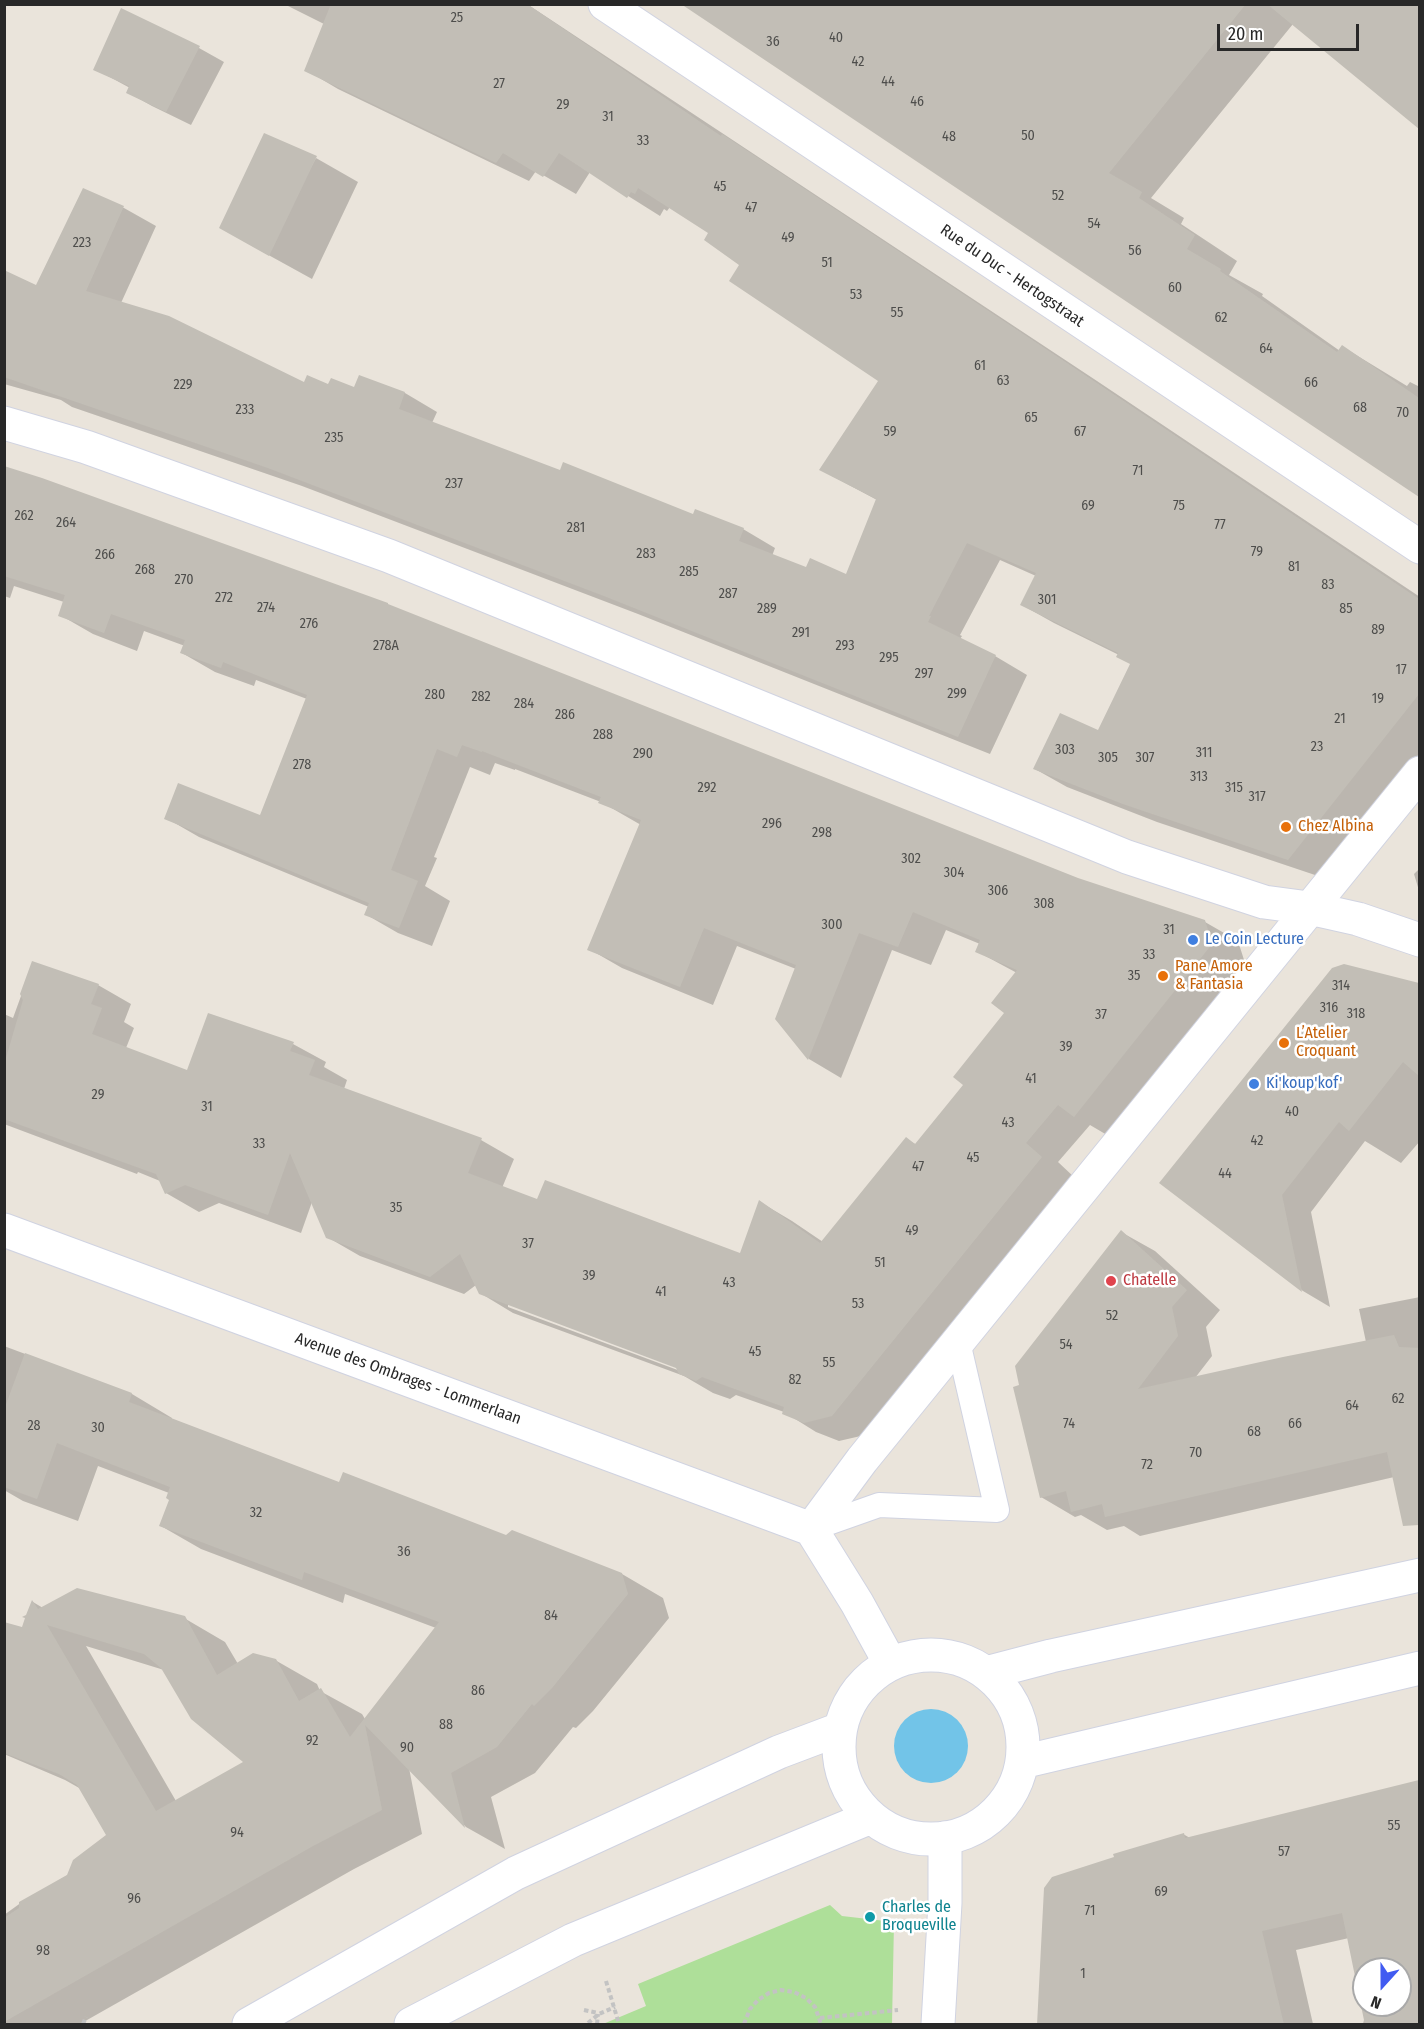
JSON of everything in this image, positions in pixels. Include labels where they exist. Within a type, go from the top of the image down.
[{"type":"street","name":"Rue du Duc - Hertogstraat","points":[[605,4],[1419,547]]},
{"type":"street","points":[[4,423],[86,447],[389,556],[1127,857],[1264,902],[1309,908],[1358,919],[1419,940]]},
{"type":"street","points":[[890,1664],[812,1528],[862,1460],[1419,773]]},
{"type":"street","name":"Avenue des Ombrages - Lommerlaan","points":[[4,1230],[812,1528]]},
{"type":"street","points":[[986,1673],[1051,1656],[1419,1575]]},
{"type":"street","points":[[918,1655],[948,1655],[986,1673],[1009,1696],[1019,1717],[1023,1740],[1022,1762],[1016,1784],[1004,1804],[987,1821],[967,1832],[945,1838],[910,1836],[894,1831],[871,1818],[853,1797],[842,1773],[838,1745],[840,1729],[853,1696],[869,1677],[890,1664],[918,1655]]},
{"type":"street","points":[[1022,1762],[1419,1668]]},
{"type":"street","points":[[249,2025],[516,1873],[779,1752],[840,1729]]},
{"type":"street","points":[[411,2025],[573,1940],[871,1818]]},
{"type":"street","points":[[938,2025],[945,1903],[945,1838]]},
{"type":"lane","points":[[812,1528],[879,1505],[997,1510],[958,1342]]},
{"type":"path","points":[[606,1981],[619,2025]]},
{"type":"path","points":[[744,2025],[750,2009],[758,2000],[769,1993],[782,1990],[794,1992],[806,1998],[814,2007],[821,2025]]},
{"type":"path","points":[[588,2023],[598,2014],[615,2007]]},
{"type":"path","points":[[584,2010],[598,2014]]},
{"type":"path","points":[[820,2018],[898,2010]]},
{"type":"path","points":[[597,2025],[598,2014]]},
{"type":"path","points":[[82,2025],[86,2017]]},
{"type":"green space","points":[[830,1905],[842,1916],[894,1922],[892,2024],[603,2024],[646,2006],[638,1984]]},
{"type":"water","points":[[938,1709],[958,1719],[966,1732],[968,1746],[966,1760],[958,1773],[945,1781],[924,1783],[904,1773],[896,1760],[894,1739],[904,1719],[917,1711]]},
{"type":"building","points":[[331,4],[527,4],[721,136],[722,134],[1419,599],[1419,694],[1288,860],[1123,804],[1033,769],[1060,713],[1098,730],[1130,664],[1116,657],[1118,653],[1020,605],[1036,573],[967,543],[928,622],[996,655],[958,737],[604,596],[268,468],[4,377],[4,270],[36,285],[83,188],[124,206],[86,291],[169,316],[304,382],[307,375],[328,384],[331,378],[354,387],[359,375],[405,392],[399,409],[560,470],[563,462],[693,514],[695,509],[744,528],[739,541],[806,567],[810,558],[846,574],[876,499],[819,470],[878,381],[729,281],[739,265],[704,240],[708,233],[638,188],[635,194],[631,192],[627,198],[559,153],[543,177],[503,153],[496,163],[304,71]]},
{"type":"building","points":[[681,4],[1246,4],[1109,173],[1142,192],[1139,198],[1195,235],[1187,249],[1221,269],[1220,271],[1337,352],[1342,345],[1419,398],[1419,497]]},
{"type":"building","points":[[1267,4],[1419,4],[1419,129]]},
{"type":"building","points":[[121,8],[200,46],[166,112],[126,93],[129,86],[93,70]]},
{"type":"building","points":[[264,133],[317,156],[269,256],[219,228]]},
{"type":"building","points":[[4,466],[388,603],[1078,878],[1205,920],[1212,944],[1074,1117],[1058,1105],[1026,1143],[1042,1157],[832,1416],[804,1423],[782,1414],[784,1407],[702,1377],[696,1381],[679,1374],[676,1368],[479,1294],[460,1254],[430,1277],[326,1238],[290,1153],[268,1215],[185,1185],[165,1194],[156,1174],[4,1119],[4,1065],[23,1000],[20,994],[32,961],[99,984],[91,1004],[102,1008],[92,1034],[187,1070],[208,1013],[294,1042],[290,1051],[315,1060],[309,1075],[482,1138],[468,1173],[537,1199],[545,1180],[740,1253],[759,1200],[820,1243],[906,1137],[915,1144],[963,1085],[953,1077],[1004,1013],[991,1003],[1017,970],[975,952],[980,940],[913,912],[898,947],[859,933],[808,1060],[775,1019],[796,965],[704,928],[680,987],[587,950],[641,820],[598,803],[601,797],[482,751],[462,745],[457,757],[437,749],[391,870],[418,881],[399,928],[364,915],[369,903],[164,819],[178,783],[260,815],[307,695],[223,662],[221,668],[180,653],[185,640],[111,614],[104,633],[58,616],[65,595],[4,576]]},
{"type":"building","points":[[1344,964],[1419,983],[1419,1076],[1403,1062],[1349,1131],[1339,1122],[1282,1195],[1302,1292],[1159,1183],[1332,968]]},
{"type":"building","points":[[1121,1230],[1187,1290],[1172,1307],[1178,1336],[1138,1389],[1394,1335],[1399,1347],[1419,1348],[1419,1525],[1403,1526],[1387,1452],[1105,1517],[1102,1504],[1071,1512],[1066,1491],[1040,1498],[1013,1387],[1019,1385],[1015,1366]]},
{"type":"building","points":[[25,1353],[132,1393],[129,1402],[339,1482],[343,1472],[506,1535],[512,1530],[622,1573],[628,1594],[552,1688],[534,1706],[532,1704],[497,1747],[451,1773],[465,1828],[365,1725],[382,1810],[313,1846],[4,2022],[4,1918],[19,1908],[19,1902],[67,1875],[73,1860],[106,1835],[77,1785],[59,1774],[4,1753],[4,1622],[22,1627],[25,1618],[22,1617],[26,1615],[32,1600],[38,1609],[77,1588],[185,1616],[217,1675],[253,1653],[276,1659],[299,1701],[321,1688],[350,1737],[439,1622],[304,1572],[302,1580],[159,1526],[169,1500],[166,1498],[170,1487],[57,1443],[37,1499],[4,1487],[4,1410]],"holes":[[[47,1625],[144,1654],[161,1668],[191,1719],[243,1762],[156,1811]]]},
{"type":"building","points":[[1419,1780],[1419,2025],[1365,2025],[1363,2017],[1412,2017],[1412,1957],[1352,1957],[1352,1962],[1342,1913],[1262,1931],[1284,2025],[1037,2025],[1044,1888],[1052,1877],[1114,1857],[1113,1854],[1184,1833],[1185,1838]]},
{"type":"place","name":"Chez Albina","points":[[1286,827]]},
{"type":"place","name":"Le Coin Lecture","points":[[1193,940]]},
{"type":"place","name":"Pane Amore & Fantasia","points":[[1163,976]]},
{"type":"place","name":"L’Atelier Croquant","points":[[1284,1043]]},
{"type":"place","name":"Ki'koup'kof'","points":[[1254,1084]]},
{"type":"place","name":"Chatelle","points":[[1111,1281]]},
{"type":"place","name":"Charles de Broqueville","points":[[870,1917]]}]
